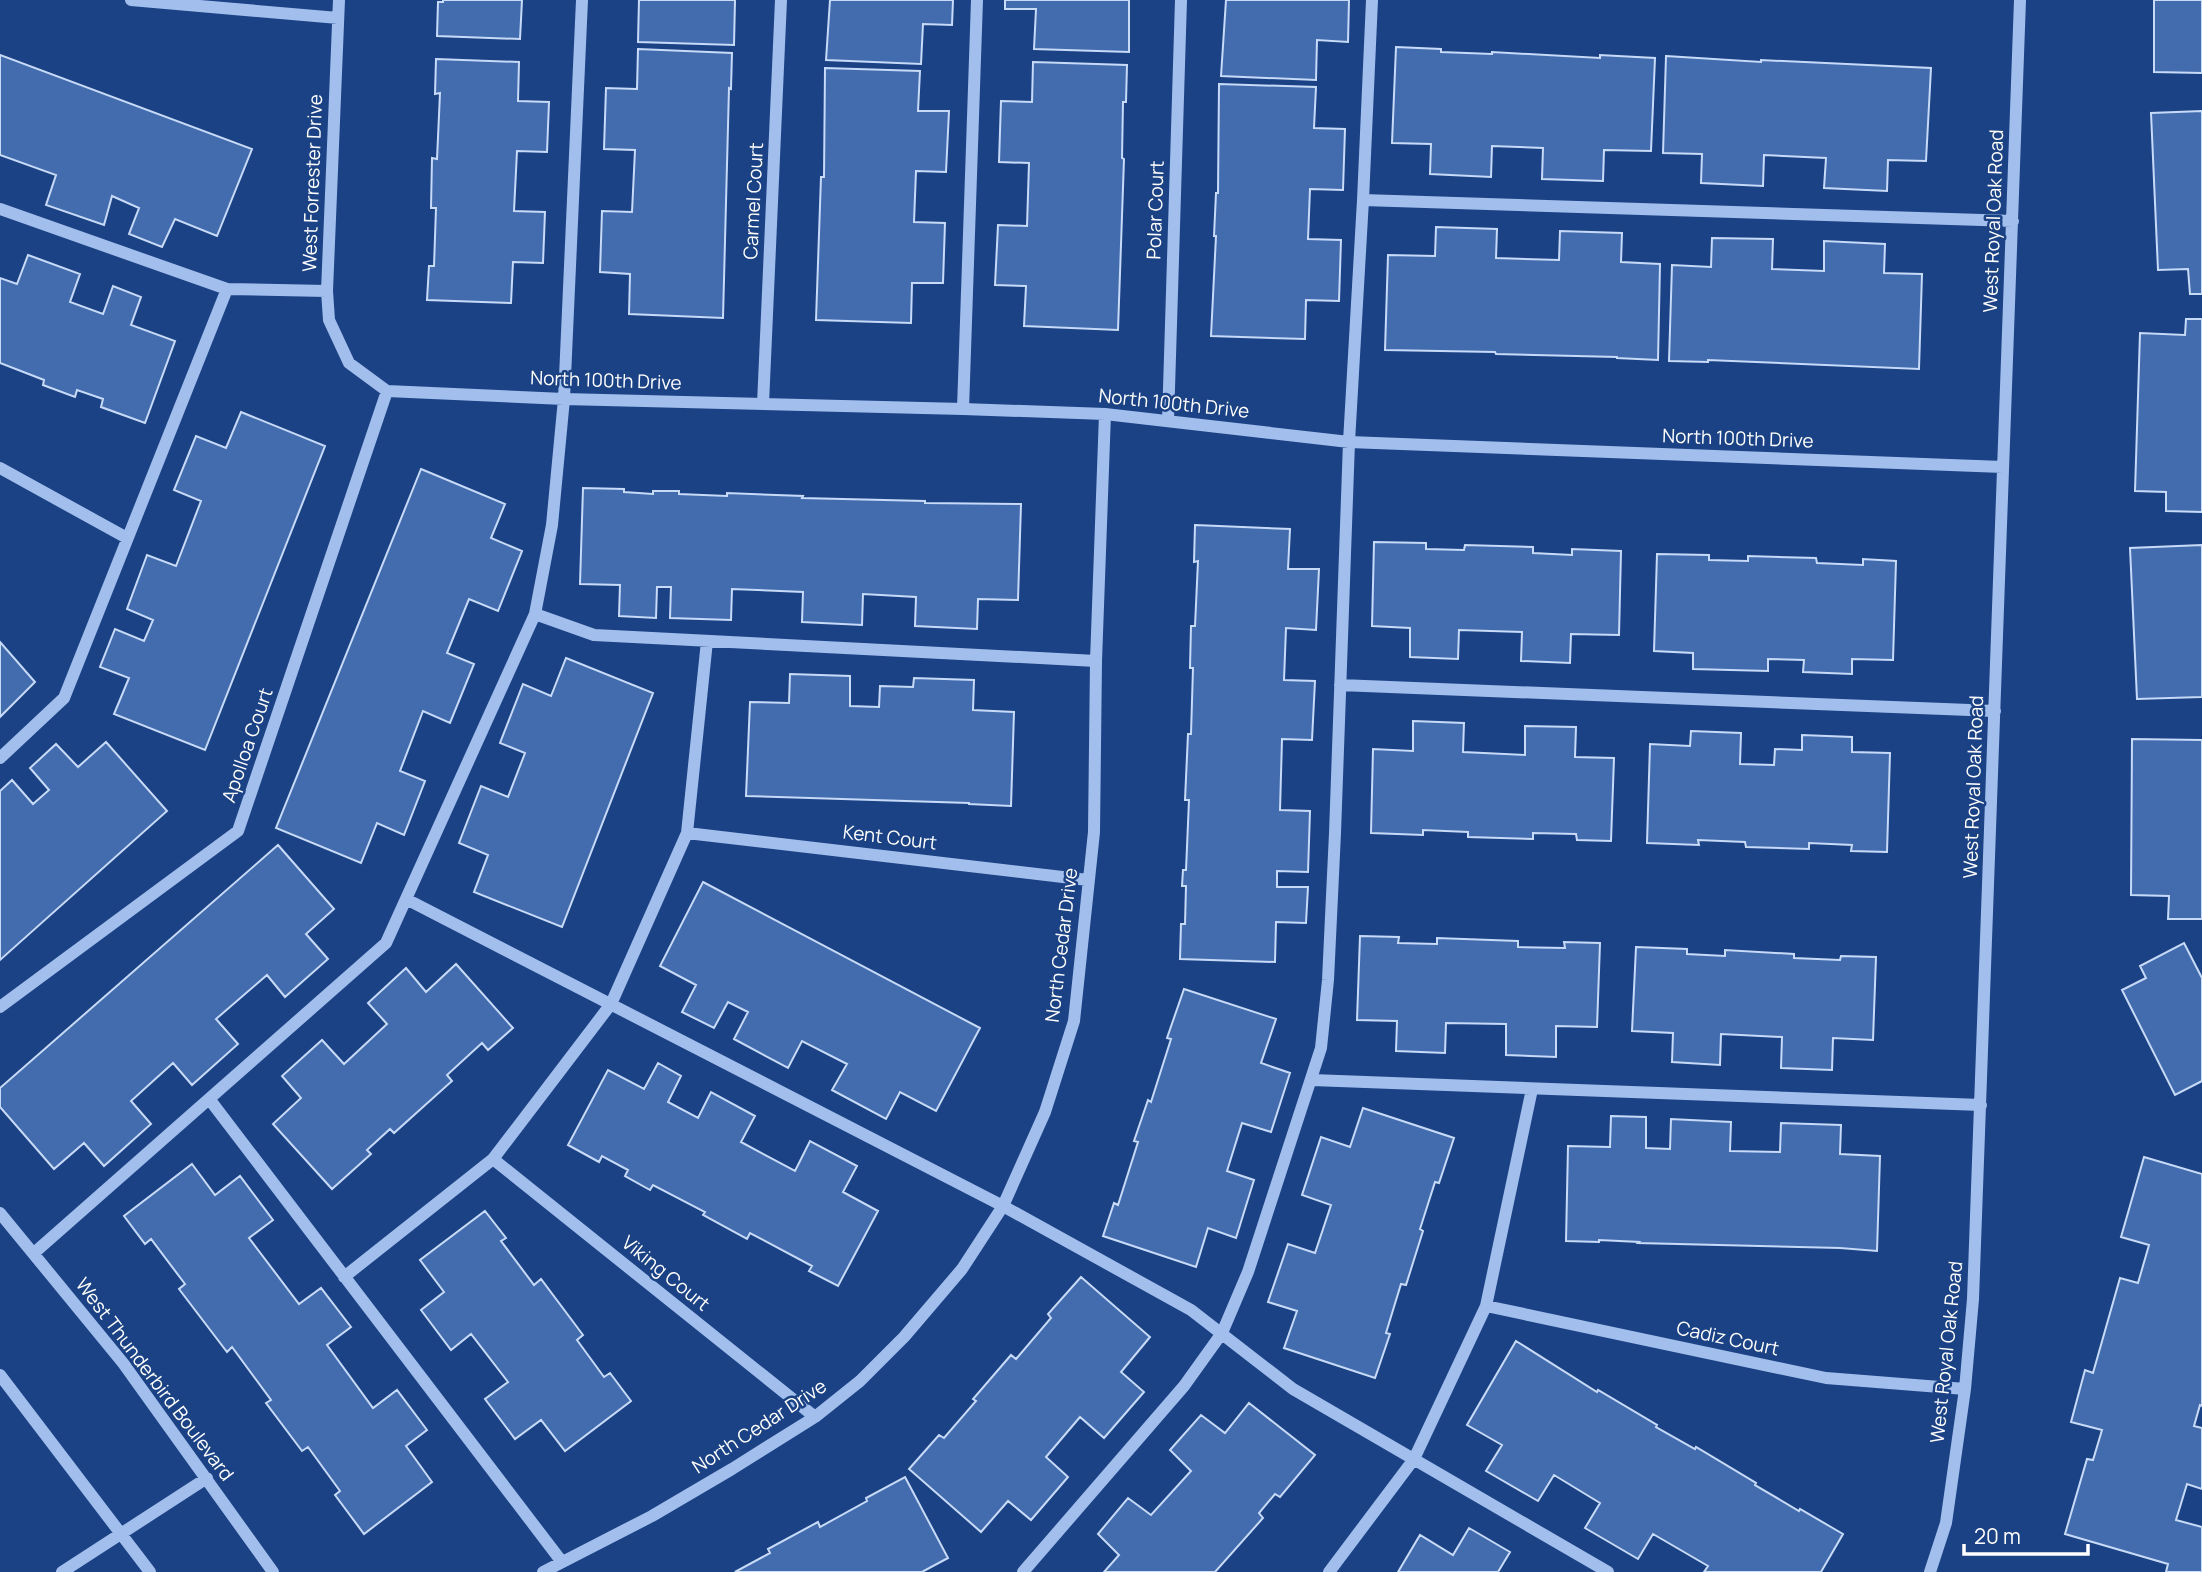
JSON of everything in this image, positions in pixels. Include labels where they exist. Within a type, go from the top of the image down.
[{"type":"street","points":[[131,0],[338,18]]},
{"type":"street","name":"West Forrester Drive","points":[[339,0],[327,291],[329,320],[349,363],[387,391]]},
{"type":"street","points":[[34,1254],[386,943],[408,900],[535,614],[552,525],[564,399],[582,0]]},
{"type":"street","name":"Carmel Court","points":[[763,404],[781,0]]},
{"type":"street","points":[[963,409],[977,0]]},
{"type":"street","name":"Polar Court","points":[[1168,421],[1181,0]]},
{"type":"street","points":[[1032,1569],[1184,1386],[1222,1333],[1248,1272],[1321,1048],[1328,980],[1349,442],[1372,0]]},
{"type":"street","name":"West Royal Oak Road","points":[[1930,1572],[1946,1523],[1965,1390],[1973,1299],[2020,0]]},
{"type":"street","points":[[1363,200],[2013,221]]},
{"type":"street","points":[[0,209],[227,289],[327,291]]},
{"type":"street","points":[[0,758],[64,698],[227,289]]},
{"type":"street","name":"North 100th Drive","points":[[387,391],[564,399],[1105,414],[1349,442],[2003,467]]},
{"type":"street","name":"Apolloa Court","points":[[0,1007],[239,831],[387,391]]},
{"type":"street","name":"North Cedar Drive","points":[[543,1572],[652,1516],[815,1417],[860,1381],[904,1337],[962,1269],[1003,1206],[1045,1112],[1074,1021],[1094,832],[1096,661],[1105,414]]},
{"type":"street","points":[[0,468],[127,538]]},
{"type":"street","points":[[535,614],[594,635],[1096,661]]},
{"type":"street","points":[[344,1277],[492,1159],[611,1004],[687,833],[707,641]]},
{"type":"street","points":[[1340,685],[1995,711]]},
{"type":"street","name":"Kent Court","points":[[687,833],[1088,880]]},
{"type":"street","points":[[408,900],[1003,1206],[1191,1310],[1293,1389],[1608,1572]]},
{"type":"street","points":[[1312,1080],[1981,1105]]},
{"type":"street","points":[[1329,1572],[1414,1459],[1486,1306],[1532,1088]]},
{"type":"street","points":[[210,1100],[562,1562]]},
{"type":"street","name":"Viking Court","points":[[492,1159],[815,1417]]},
{"type":"street","name":"West Thunderbird Boulevard","points":[[0,1213],[123,1363],[273,1572]]},
{"type":"street","name":"Cadiz Court","points":[[1486,1306],[1826,1378],[1965,1390]]},
{"type":"street","points":[[0,1375],[150,1572]]},
{"type":"street","points":[[62,1572],[207,1478]]},
{"type":"building","points":[[522,0],[520,39],[437,36],[438,2]]},
{"type":"building","points":[[639,0],[735,0],[734,45],[638,42]]},
{"type":"building","points":[[830,0],[953,0],[952,25],[923,24],[921,64],[826,60]]},
{"type":"building","points":[[1005,0],[1129,0],[1129,52],[1034,49],[1036,9],[1005,9]]},
{"type":"building","points":[[1226,0],[1349,0],[1348,42],[1317,40],[1316,80],[1221,76]]},
{"type":"building","points":[[2154,0],[2202,0],[2202,73],[2154,72]]},
{"type":"building","points":[[1396,47],[1441,49],[1441,52],[1655,58],[1651,151],[1604,150],[1603,181],[1542,179],[1543,148],[1492,146],[1491,177],[1430,174],[1431,144],[1392,143]]},
{"type":"building","points":[[638,49],[732,53],[723,318],[629,314],[630,274],[600,272],[602,211],[632,212],[635,150],[604,149],[606,88],[637,89]]},
{"type":"building","points":[[0,55],[252,149],[217,236],[175,219],[162,247],[129,234],[139,208],[112,196],[104,225],[46,205],[56,175],[0,155]]},
{"type":"building","points":[[1666,56],[1931,68],[1926,161],[1888,160],[1887,191],[1824,188],[1826,158],[1764,155],[1763,186],[1701,183],[1702,154],[1663,153]]},
{"type":"building","points":[[436,59],[519,62],[518,101],[549,102],[547,152],[517,151],[514,211],[545,212],[543,263],[513,262],[511,303],[427,300],[429,266],[434,266],[436,208],[431,208],[432,158],[437,159],[440,93],[435,94]]},
{"type":"building","points":[[1033,62],[1127,65],[1126,102],[1123,102],[1124,159],[1118,330],[1024,326],[1026,286],[995,285],[998,225],[1027,226],[1029,163],[999,162],[1001,101],[1032,102]]},
{"type":"building","points":[[825,68],[920,71],[918,111],[949,111],[946,172],[916,171],[914,222],[945,223],[943,283],[912,283],[911,323],[816,320],[821,177],[824,177]]},
{"type":"building","points":[[1219,84],[1316,87],[1314,128],[1345,129],[1343,190],[1310,189],[1308,239],[1341,240],[1339,301],[1306,300],[1305,339],[1211,336],[1218,193]]},
{"type":"building","points":[[2202,111],[2202,294],[2190,294],[2188,269],[2158,270],[2151,113]]},
{"type":"building","points":[[1436,227],[1497,229],[1496,258],[1559,260],[1560,231],[1622,233],[1621,262],[1660,264],[1658,360],[1385,350],[1388,255],[1435,256]]},
{"type":"building","points":[[1712,238],[1773,239],[1772,269],[1824,271],[1824,241],[1885,244],[1884,273],[1922,274],[1919,369],[1708,360],[1669,361],[1672,265],[1711,267]]},
{"type":"building","points":[[28,255],[80,274],[70,302],[103,314],[113,286],[141,297],[131,325],[175,341],[145,423],[101,407],[103,399],[77,390],[75,397],[43,385],[44,380],[0,363],[0,278],[17,284]]},
{"type":"building","points":[[2186,319],[2202,319],[2202,512],[2166,511],[2166,492],[2135,491],[2140,333],[2185,335]]},
{"type":"building","points":[[241,412],[325,446],[205,750],[114,714],[129,678],[100,667],[115,629],[144,641],[153,620],[127,609],[147,555],[176,566],[201,501],[174,490],[196,436],[226,448]]},
{"type":"building","points":[[421,469],[505,504],[491,538],[522,551],[498,611],[469,599],[447,653],[474,664],[450,723],[423,711],[400,771],[425,781],[404,835],[377,823],[361,863],[276,828]]},
{"type":"building","points":[[583,488],[624,489],[624,492],[653,494],[653,491],[679,491],[679,494],[727,496],[727,493],[925,503],[1021,504],[1018,600],[978,599],[977,629],[915,626],[916,597],[863,594],[862,625],[802,622],[803,592],[732,589],[731,620],[670,618],[671,587],[657,587],[656,618],[619,616],[620,585],[580,584]]},
{"type":"building","points":[[1195,525],[1290,529],[1288,569],[1319,569],[1316,630],[1286,628],[1284,680],[1315,681],[1312,740],[1282,739],[1280,810],[1310,811],[1308,872],[1277,871],[1277,887],[1308,887],[1306,923],[1276,922],[1275,962],[1180,959],[1181,924],[1185,924],[1186,886],[1182,886],[1183,870],[1186,870],[1189,800],[1185,800],[1188,734],[1191,734],[1191,626],[1195,626],[1198,561],[1194,562]]},
{"type":"building","points":[[1374,542],[1426,543],[1426,549],[1464,550],[1465,545],[1533,547],[1533,553],[1572,555],[1572,549],[1621,551],[1619,635],[1571,634],[1570,663],[1521,661],[1522,632],[1459,630],[1458,659],[1410,657],[1410,628],[1372,626]]},
{"type":"building","points":[[2202,545],[2202,697],[2137,699],[2130,548]]},
{"type":"building","points":[[1657,554],[1709,555],[1709,560],[1748,561],[1748,556],[1816,558],[1817,563],[1863,565],[1863,559],[1896,561],[1893,660],[1852,659],[1852,674],[1803,672],[1804,660],[1768,659],[1768,671],[1693,669],[1693,653],[1654,651]]},
{"type":"building","points":[[0,642],[35,682],[0,717]]},
{"type":"building","points":[[566,658],[653,693],[562,927],[474,892],[488,855],[459,843],[481,786],[508,797],[525,753],[500,743],[523,684],[551,696]]},
{"type":"building","points":[[790,674],[850,676],[850,706],[879,707],[880,686],[913,687],[914,678],[974,680],[973,710],[1014,712],[1011,806],[746,796],[750,702],[789,703]]},
{"type":"building","points":[[1413,721],[1464,723],[1463,752],[1525,755],[1525,726],[1576,727],[1575,757],[1614,758],[1611,841],[1577,840],[1576,834],[1533,833],[1533,839],[1468,837],[1468,832],[1423,830],[1423,835],[1371,833],[1373,749],[1413,751]]},
{"type":"building","points":[[1691,731],[1741,733],[1740,764],[1774,765],[1775,749],[1802,750],[1802,735],[1852,737],[1852,752],[1890,753],[1887,852],[1851,851],[1852,845],[1809,843],[1809,849],[1746,847],[1745,842],[1698,840],[1699,845],[1647,843],[1650,744],[1690,746]]},
{"type":"building","points":[[2132,739],[2202,740],[2202,919],[2168,919],[2169,896],[2131,895]]},
{"type":"building","points":[[106,742],[167,811],[0,960],[0,791],[12,780],[33,804],[49,790],[30,768],[56,744],[78,767]]},
{"type":"building","points":[[278,845],[334,909],[306,934],[328,959],[285,997],[267,975],[216,1019],[238,1044],[192,1085],[173,1063],[131,1101],[151,1124],[104,1166],[84,1143],[54,1169],[0,1107],[0,1088]]},
{"type":"building","points":[[703,882],[980,1028],[936,1111],[900,1092],[886,1119],[832,1090],[847,1064],[802,1041],[788,1068],[734,1039],[748,1012],[728,1002],[714,1028],[682,1012],[696,985],[660,966]]},
{"type":"building","points":[[1360,936],[1399,937],[1398,943],[1437,944],[1437,938],[1518,941],[1518,947],[1565,948],[1564,942],[1600,943],[1597,1027],[1556,1026],[1556,1057],[1506,1055],[1506,1024],[1446,1023],[1445,1053],[1396,1051],[1397,1021],[1357,1020]]},
{"type":"building","points":[[2184,943],[2202,978],[2202,1081],[2175,1095],[2122,990],[2146,978],[2140,966]]},
{"type":"building","points":[[1636,947],[1687,949],[1687,954],[1725,956],[1725,950],[1794,954],[1794,958],[1840,960],[1841,956],[1876,957],[1873,1040],[1833,1038],[1832,1070],[1781,1068],[1782,1037],[1721,1034],[1720,1065],[1672,1062],[1673,1033],[1632,1031]]},
{"type":"building","points":[[456,964],[513,1028],[488,1050],[482,1043],[447,1075],[452,1081],[394,1133],[390,1129],[367,1150],[371,1154],[332,1189],[273,1124],[301,1098],[282,1076],[322,1040],[344,1064],[387,1024],[368,1003],[406,968],[426,992]]},
{"type":"building","points":[[1184,989],[1276,1019],[1261,1063],[1290,1073],[1271,1132],[1242,1123],[1227,1171],[1254,1180],[1236,1238],[1208,1228],[1196,1267],[1103,1236],[1114,1203],[1118,1205],[1138,1142],[1134,1141],[1148,1100],[1151,1102],[1171,1039],[1167,1038]]},
{"type":"building","points":[[658,1063],[681,1076],[668,1102],[698,1118],[711,1092],[755,1116],[741,1142],[795,1171],[810,1141],[857,1166],[843,1192],[878,1211],[838,1286],[809,1271],[812,1266],[750,1233],[747,1239],[703,1215],[705,1212],[653,1185],[650,1190],[625,1176],[628,1170],[602,1156],[599,1162],[568,1145],[608,1070],[644,1089]]},
{"type":"building","points":[[1363,1108],[1454,1138],[1439,1183],[1435,1182],[1406,1285],[1401,1284],[1386,1333],[1390,1334],[1375,1378],[1284,1348],[1297,1311],[1268,1302],[1288,1244],[1315,1253],[1331,1205],[1302,1195],[1321,1137],[1350,1147]]},
{"type":"building","points":[[1611,1116],[1646,1117],[1646,1148],[1670,1149],[1671,1119],[1731,1122],[1730,1151],[1780,1152],[1781,1123],[1841,1125],[1840,1154],[1880,1156],[1877,1251],[1566,1241],[1568,1146],[1610,1147]]},
{"type":"building","points":[[2144,1157],[2202,1174],[2202,1406],[2200,1405],[2194,1426],[2202,1428],[2202,1489],[2187,1484],[2176,1520],[2202,1527],[2202,1572],[2166,1572],[2168,1564],[2065,1534],[2087,1459],[2093,1460],[2102,1430],[2071,1422],[2085,1370],[2093,1373],[2120,1278],[2138,1283],[2149,1245],[2121,1237]]},
{"type":"building","points":[[192,1164],[215,1195],[240,1176],[273,1220],[249,1238],[299,1304],[321,1288],[351,1327],[327,1345],[373,1408],[397,1390],[427,1430],[406,1446],[432,1482],[364,1534],[335,1495],[340,1491],[308,1447],[302,1451],[266,1403],[271,1400],[232,1347],[227,1352],[179,1289],[185,1284],[151,1239],[145,1244],[124,1216]]},
{"type":"building","points":[[485,1211],[506,1238],[501,1241],[534,1285],[541,1279],[583,1335],[577,1340],[604,1377],[610,1373],[631,1401],[565,1451],[541,1420],[515,1439],[485,1399],[508,1382],[471,1334],[451,1350],[421,1310],[444,1292],[420,1260]]},
{"type":"building","points":[[1081,1277],[1150,1337],[1121,1372],[1144,1392],[1104,1438],[1080,1417],[1046,1457],[1068,1477],[1031,1520],[1008,1501],[981,1532],[909,1469],[939,1435],[944,1438],[1011,1355],[1016,1359],[1051,1318],[1048,1314]]},
{"type":"building","points":[[1516,1341],[1597,1392],[1598,1390],[1657,1425],[1656,1427],[1695,1449],[1696,1447],[1756,1483],[1755,1485],[1843,1534],[1821,1572],[1704,1572],[1708,1566],[1653,1534],[1638,1559],[1585,1528],[1600,1503],[1554,1475],[1538,1501],[1486,1471],[1502,1445],[1467,1425]]},
{"type":"building","points":[[1249,1403],[1315,1455],[1280,1497],[1275,1494],[1259,1513],[1263,1518],[1215,1572],[1104,1572],[1119,1555],[1098,1534],[1128,1498],[1151,1515],[1191,1471],[1170,1450],[1201,1415],[1225,1433]]},
{"type":"building","points":[[905,1477],[948,1558],[922,1572],[735,1572],[770,1553],[768,1549],[818,1522],[820,1527]]},
{"type":"building","points":[[1469,1528],[1510,1552],[1498,1572],[1398,1572],[1420,1535],[1453,1555]]}]
